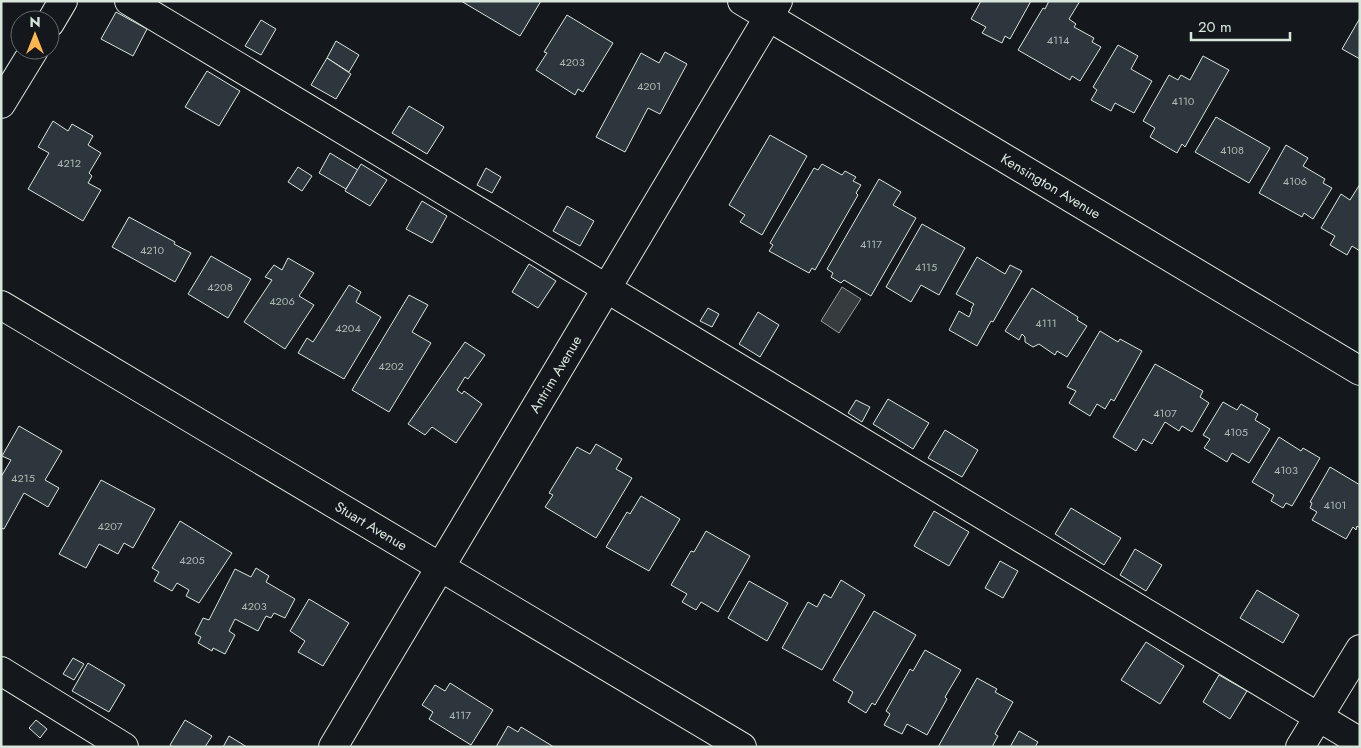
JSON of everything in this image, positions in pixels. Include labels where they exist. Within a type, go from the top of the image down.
[{"type":"street","points":[[129,1],[1360,742]]},
{"type":"street","name":"Kensington Avenue","points":[[742,1],[773,9],[1360,371]]},
{"type":"street","name":"Antrim Avenue","points":[[333,747],[773,9]]},
{"type":"street","points":[[1,104],[28,60]]},
{"type":"street","name":"Stuart Avenue","points":[[1,305],[742,747]]},
{"type":"street","points":[[1300,747],[1360,649]]},
{"type":"street","points":[[1,672],[124,747]]},
{"type":"shaded area","points":[[842,287],[861,299],[839,333],[821,321]]},
{"type":"building","points":[[461,1],[541,1],[520,36]]},
{"type":"building","points":[[981,1],[1031,1],[1010,39],[1005,36],[1002,43],[982,33],[986,27],[971,19]]},
{"type":"building","points":[[1049,1],[1080,1],[1069,19],[1076,24],[1074,27],[1094,38],[1092,42],[1101,47],[1080,81],[1072,76],[1070,80],[1018,50]]},
{"type":"building","points":[[116,12],[147,29],[133,56],[101,39]]},
{"type":"building","points":[[567,15],[613,43],[583,92],[578,89],[575,95],[536,70],[547,53],[544,52]]},
{"type":"building","points":[[1360,18],[1360,59],[1342,49]]},
{"type":"building","points":[[261,20],[276,29],[261,55],[245,46]]},
{"type":"building","points":[[336,41],[359,55],[349,72],[327,58]]},
{"type":"building","points":[[1118,45],[1138,56],[1131,69],[1152,81],[1134,113],[1115,103],[1111,111],[1091,100],[1097,90],[1093,87]]},
{"type":"building","points":[[665,52],[687,64],[660,114],[648,108],[625,152],[596,137],[641,53],[659,63]]},
{"type":"building","points":[[1203,56],[1229,70],[1185,147],[1182,144],[1177,153],[1150,137],[1155,128],[1143,121],[1169,75],[1178,80],[1181,75],[1190,80]]},
{"type":"building","points":[[327,58],[351,74],[336,99],[311,85]]},
{"type":"building","points":[[207,71],[240,91],[219,126],[185,107]]},
{"type":"building","points":[[409,106],[444,127],[427,154],[392,133]]},
{"type":"building","points":[[1216,117],[1270,148],[1249,183],[1195,152]]},
{"type":"building","points":[[53,121],[68,131],[72,124],[93,136],[88,145],[101,153],[89,173],[92,176],[88,183],[101,190],[83,221],[28,189],[49,153],[38,147]]},
{"type":"building","points":[[770,135],[807,156],[762,235],[740,222],[745,215],[729,205]]},
{"type":"building","points":[[1286,145],[1308,158],[1303,166],[1325,179],[1323,183],[1332,188],[1313,219],[1304,213],[1302,217],[1259,193]]},
{"type":"building","points":[[330,153],[358,170],[346,189],[319,173]]},
{"type":"building","points":[[361,164],[387,180],[370,206],[345,191]]},
{"type":"building","points":[[822,164],[842,175],[845,171],[856,177],[853,181],[861,185],[856,193],[858,195],[815,270],[812,268],[809,273],[769,251],[773,245],[770,243],[814,168],[818,170]]},
{"type":"building","points":[[298,167],[312,176],[302,191],[288,182]]},
{"type":"building","points":[[486,168],[501,177],[492,193],[477,185]]},
{"type":"building","points":[[879,179],[901,192],[893,205],[916,218],[871,296],[844,280],[841,283],[831,277],[833,273],[827,269]]},
{"type":"building","points":[[1360,184],[1360,251],[1352,246],[1347,255],[1330,245],[1335,236],[1321,228],[1341,194],[1350,200]]},
{"type":"building","points":[[422,201],[447,216],[432,243],[406,229]]},
{"type":"building","points":[[567,206],[594,221],[580,246],[553,231]]},
{"type":"building","points":[[129,217],[191,253],[175,282],[112,247]]},
{"type":"building","points":[[922,224],[965,248],[939,295],[921,285],[911,302],[886,287]]},
{"type":"building","points":[[211,256],[251,279],[228,318],[188,294]]},
{"type":"building","points":[[977,257],[1005,274],[1010,265],[1022,271],[977,346],[949,330],[959,311],[969,317],[972,310],[974,304],[956,294]]},
{"type":"building","points":[[288,258],[314,273],[299,296],[314,305],[285,349],[244,322],[272,280],[265,277],[274,265],[282,270]]},
{"type":"building","points":[[529,264],[556,281],[538,308],[512,292]]},
{"type":"building","points":[[349,285],[361,292],[356,302],[381,317],[344,379],[298,353],[307,338],[313,342]]},
{"type":"building","points":[[1032,288],[1078,317],[1077,320],[1087,326],[1067,357],[1057,351],[1055,355],[1039,344],[1033,347],[1025,342],[1025,337],[1022,334],[1019,340],[1005,331]]},
{"type":"building","points":[[409,295],[428,305],[412,332],[431,343],[389,412],[352,390]]},
{"type":"building","points":[[708,308],[719,314],[712,327],[700,321]]},
{"type":"building","points":[[758,312],[779,325],[760,357],[739,344]]},
{"type":"building","points":[[1100,331],[1118,342],[1120,339],[1142,351],[1114,401],[1111,399],[1105,409],[1097,404],[1090,416],[1069,403],[1076,391],[1067,387]]},
{"type":"building","points":[[465,342],[485,355],[468,379],[465,377],[457,390],[462,394],[464,391],[482,404],[456,443],[432,427],[425,435],[408,424]]},
{"type":"building","points":[[1155,364],[1203,391],[1200,397],[1209,403],[1192,432],[1182,426],[1179,431],[1165,422],[1152,444],[1143,439],[1136,451],[1113,437]]},
{"type":"building","points":[[888,399],[929,423],[913,449],[873,424]]},
{"type":"building","points":[[856,400],[870,407],[862,422],[848,413]]},
{"type":"building","points":[[1223,402],[1237,410],[1241,404],[1258,414],[1255,420],[1270,429],[1249,463],[1232,453],[1227,462],[1204,448],[1210,439],[1203,435]]},
{"type":"building","points":[[19,426],[62,451],[45,480],[59,488],[48,507],[24,493],[4,529],[1,528],[1,477],[11,460],[2,456]]},
{"type":"building","points":[[945,430],[978,450],[962,477],[928,458]]},
{"type":"building","points":[[1279,437],[1301,451],[1303,448],[1320,458],[1292,506],[1286,503],[1283,508],[1271,501],[1274,495],[1252,482]]},
{"type":"building","points":[[596,444],[622,459],[616,469],[632,478],[596,538],[545,507],[553,495],[549,493],[577,447],[590,454]]},
{"type":"building","points":[[1330,467],[1360,485],[1360,528],[1357,526],[1356,530],[1353,527],[1346,539],[1312,520],[1317,512],[1310,508],[1312,503],[1310,502]]},
{"type":"building","points":[[101,480],[155,509],[133,548],[124,543],[118,554],[99,544],[86,568],[59,554]]},
{"type":"building","points":[[641,496],[680,519],[649,571],[606,547],[627,512],[630,514]]},
{"type":"building","points":[[1071,508],[1121,538],[1104,565],[1055,534]]},
{"type":"building","points":[[934,511],[969,532],[949,566],[914,546]]},
{"type":"building","points":[[180,521],[232,553],[199,603],[186,596],[189,590],[177,583],[172,591],[154,581],[159,572],[152,568]]},
{"type":"building","points":[[706,531],[750,556],[718,612],[701,602],[696,610],[682,602],[687,594],[671,585],[691,551],[694,552]]},
{"type":"building","points":[[1135,549],[1162,565],[1146,591],[1120,575]]},
{"type":"building","points":[[1000,561],[1018,571],[1003,598],[985,588]]},
{"type":"building","points":[[256,568],[269,576],[266,582],[295,599],[285,618],[274,613],[271,618],[266,616],[258,631],[235,619],[229,631],[235,635],[225,654],[213,648],[212,651],[198,643],[201,637],[195,634],[203,618],[209,620],[235,569],[251,577]]},
{"type":"building","points":[[841,580],[865,595],[822,670],[782,648],[808,602],[817,607],[824,594],[831,598]]},
{"type":"building","points":[[749,581],[788,603],[767,641],[728,618]]},
{"type":"building","points":[[1257,590],[1299,615],[1283,643],[1240,618]]},
{"type":"building","points":[[309,599],[349,623],[323,666],[298,652],[305,641],[290,631]]},
{"type":"building","points":[[874,611],[916,635],[875,705],[872,703],[866,713],[848,702],[853,692],[833,680]]},
{"type":"building","points":[[1146,642],[1184,666],[1160,704],[1121,680]]},
{"type":"building","points":[[925,650],[961,670],[945,697],[947,699],[927,735],[907,724],[902,734],[884,725],[890,714],[886,711],[910,669],[913,671]]},
{"type":"building","points":[[73,658],[84,664],[74,680],[63,674]]},
{"type":"building","points":[[88,663],[125,685],[109,712],[72,691]]},
{"type":"building","points":[[1219,675],[1247,691],[1230,719],[1203,702]]},
{"type":"building","points":[[977,678],[997,689],[995,692],[1013,702],[995,734],[998,736],[992,747],[938,747]]},
{"type":"building","points":[[450,683],[493,710],[471,745],[429,719],[433,712],[422,705],[435,685],[445,691]]},
{"type":"building","points":[[36,720],[47,729],[40,738],[29,728]]},
{"type":"building","points":[[185,720],[212,736],[205,747],[173,747],[170,745]]},
{"type":"building","points":[[508,726],[518,732],[521,727],[554,747],[496,747]]},
{"type":"building","points":[[1019,731],[1038,742],[1035,747],[1010,747]]},
{"type":"building","points":[[229,736],[247,747],[223,747]]}]
